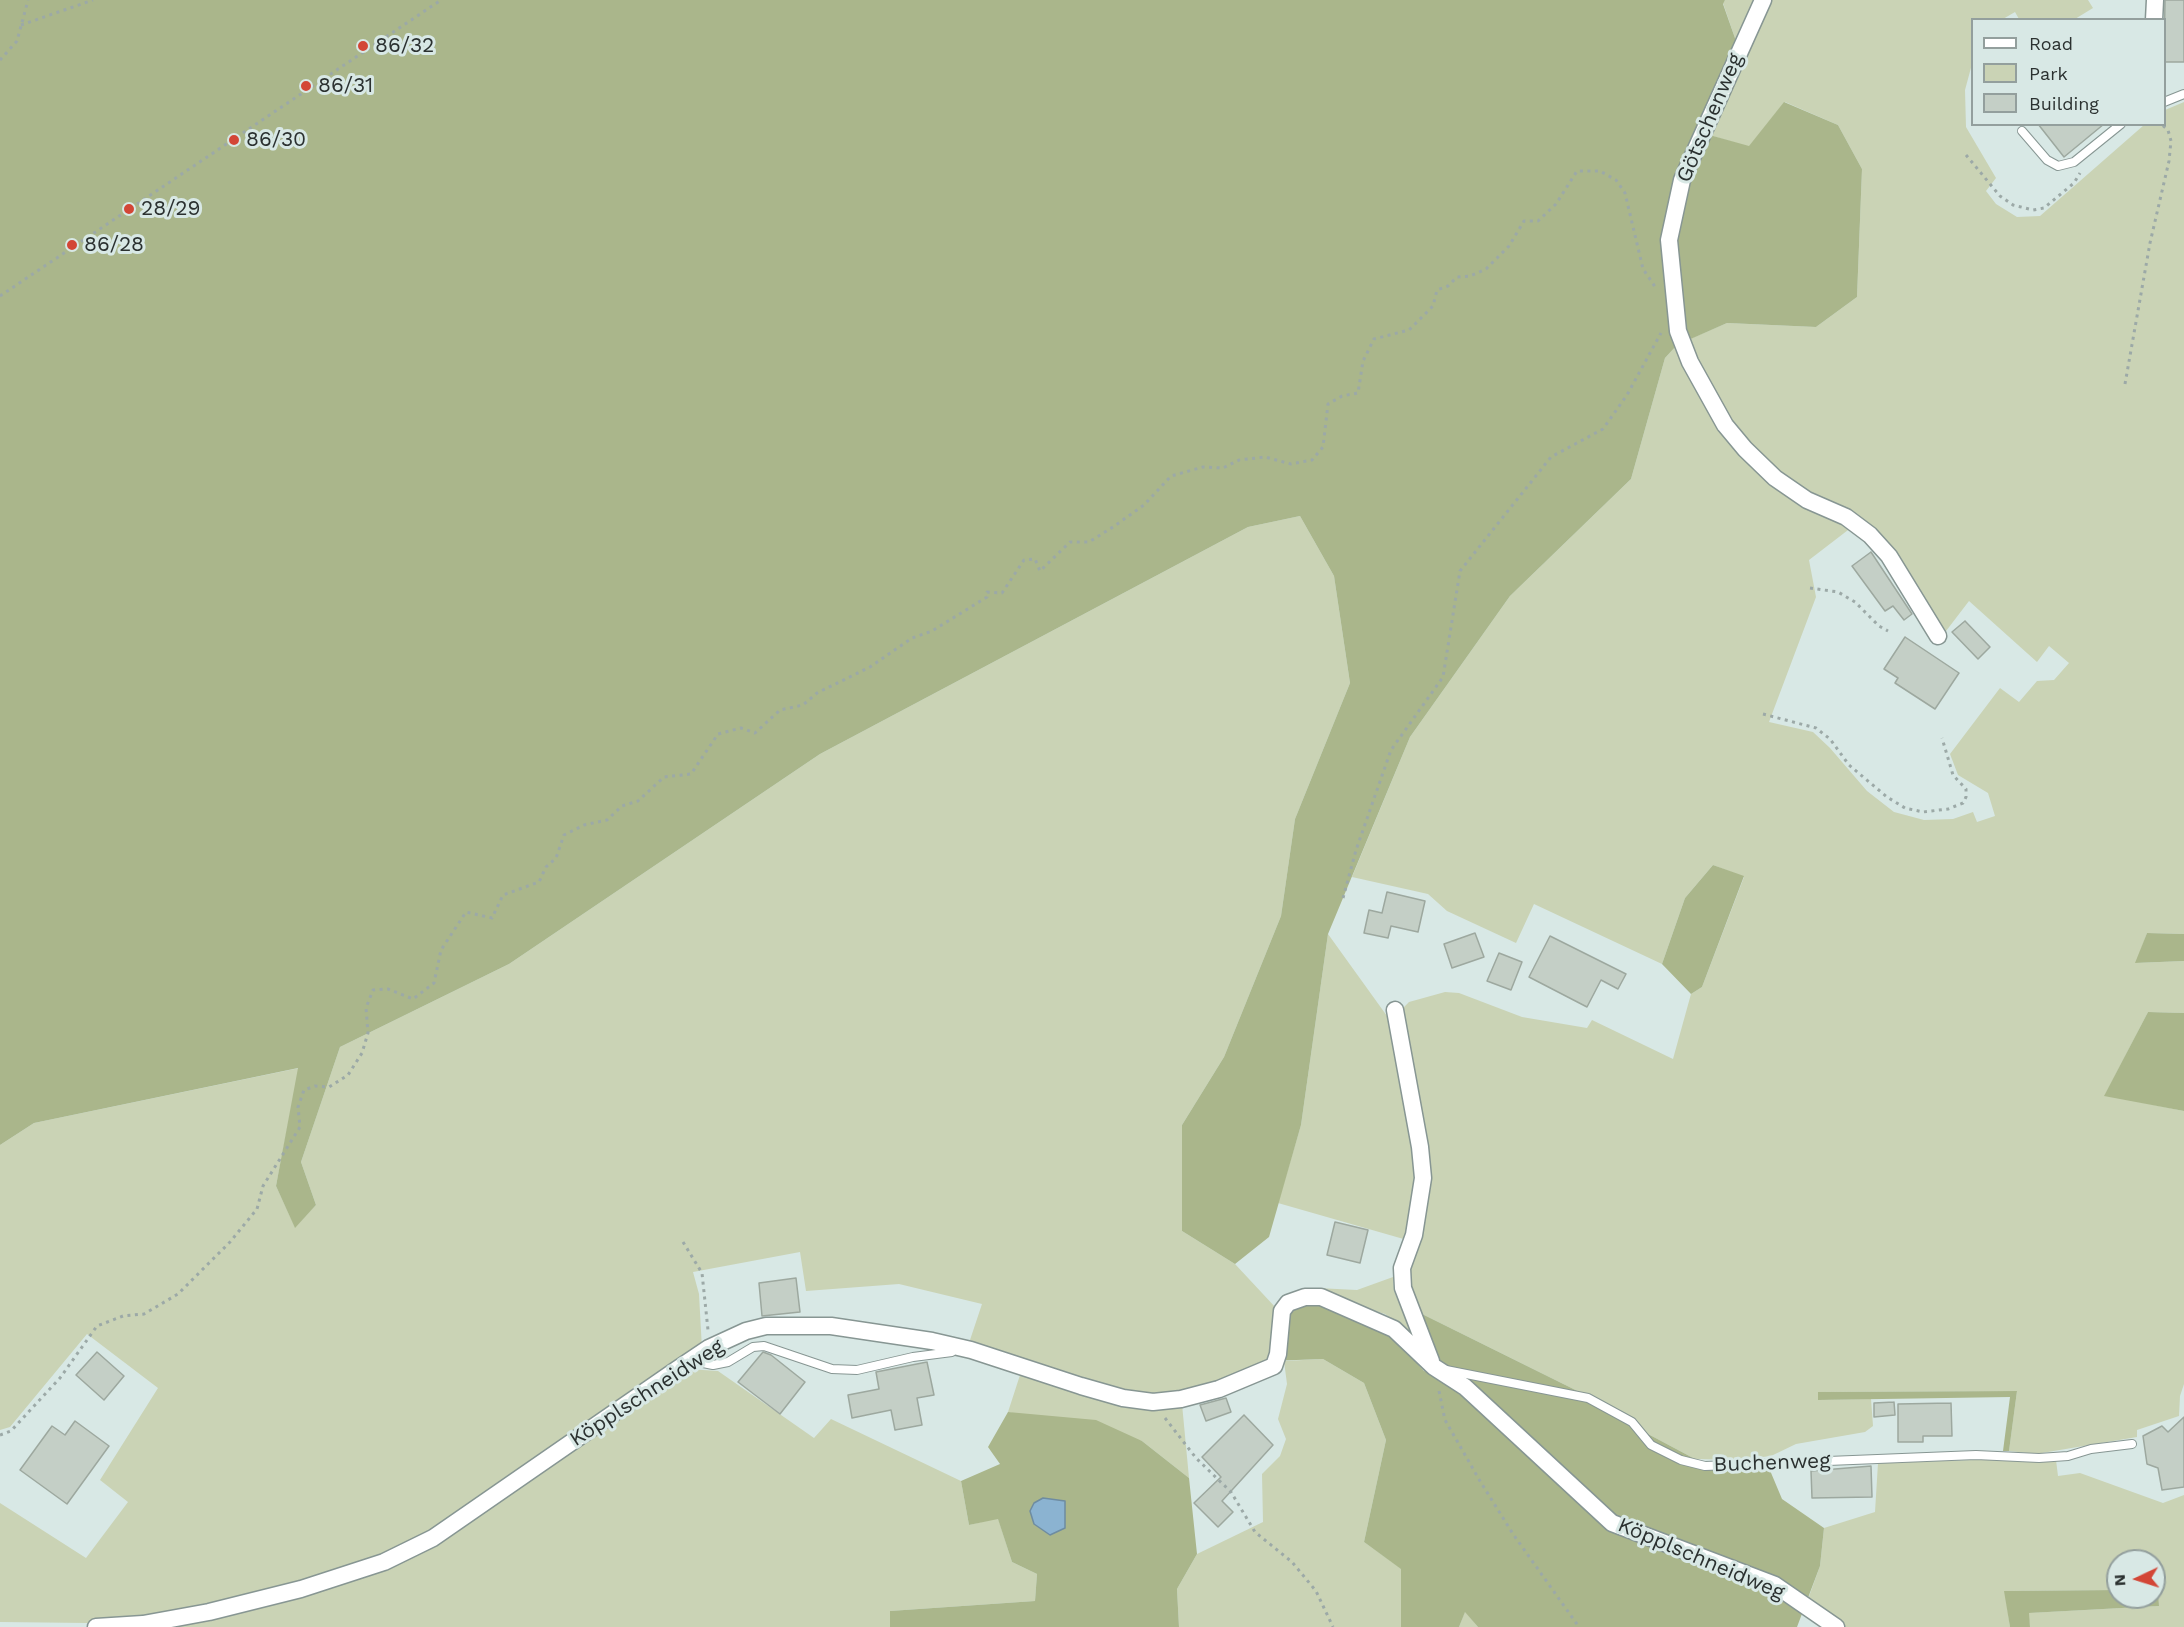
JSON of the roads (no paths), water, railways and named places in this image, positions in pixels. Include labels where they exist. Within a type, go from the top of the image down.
[{"type":"street","name":"Götschenweg","points":[[1762,0],[1682,180],[1668,240],[1678,331],[1690,362],[1725,425],[1775,478],[1807,500],[1846,517],[1870,535],[1889,556],[1938,636]]},
{"type":"street","points":[[2154,18],[2155,0]]},
{"type":"street","points":[[1395,1010],[1420,1147],[1423,1178],[1416,1225],[1402,1268],[1403,1288],[1434,1367]]},
{"type":"street","name":"Köpplschneidweg","points":[[96,1627],[143,1624],[209,1612],[301,1589],[384,1562],[433,1538],[703,1352],[746,1331],[766,1326],[793,1325],[854,1329],[954,1346],[1123,1398],[1156,1402],[1181,1399],[1219,1389],[1274,1366],[1278,1354],[1282,1311],[1288,1303],[1305,1297],[1321,1297],[1394,1329],[1434,1367],[1465,1387],[1612,1523],[1775,1585],[1836,1627]]},
{"type":"lane","points":[[2166,101],[2184,94]]},
{"type":"lane","points":[[2022,131],[2047,160],[2058,165],[2074,162],[2118,126]]},
{"type":"lane","points":[[703,1352],[703,1363],[720,1364],[728,1362],[753,1347],[764,1346],[832,1369],[857,1370],[913,1357],[952,1352],[954,1346]]},
{"type":"lane","name":"Buchenweg","points":[[1434,1367],[1588,1398],[1632,1422],[1651,1445],[1681,1460],[1705,1466],[1976,1455],[2039,1458],[2068,1456],[2091,1449],[2132,1444]]},
{"type":"water","points":[[1043,1498],[1065,1501],[1065,1528],[1050,1535],[1034,1524],[1030,1511],[1034,1503]]},
{"type":"place","name":"86/32","points":[[363,46]]},
{"type":"place","name":"86/31","points":[[306,86]]},
{"type":"place","name":"86/30","points":[[234,140]]},
{"type":"place","name":"28/29","points":[[129,209]]},
{"type":"place","name":"86/28","points":[[72,245]]}]
